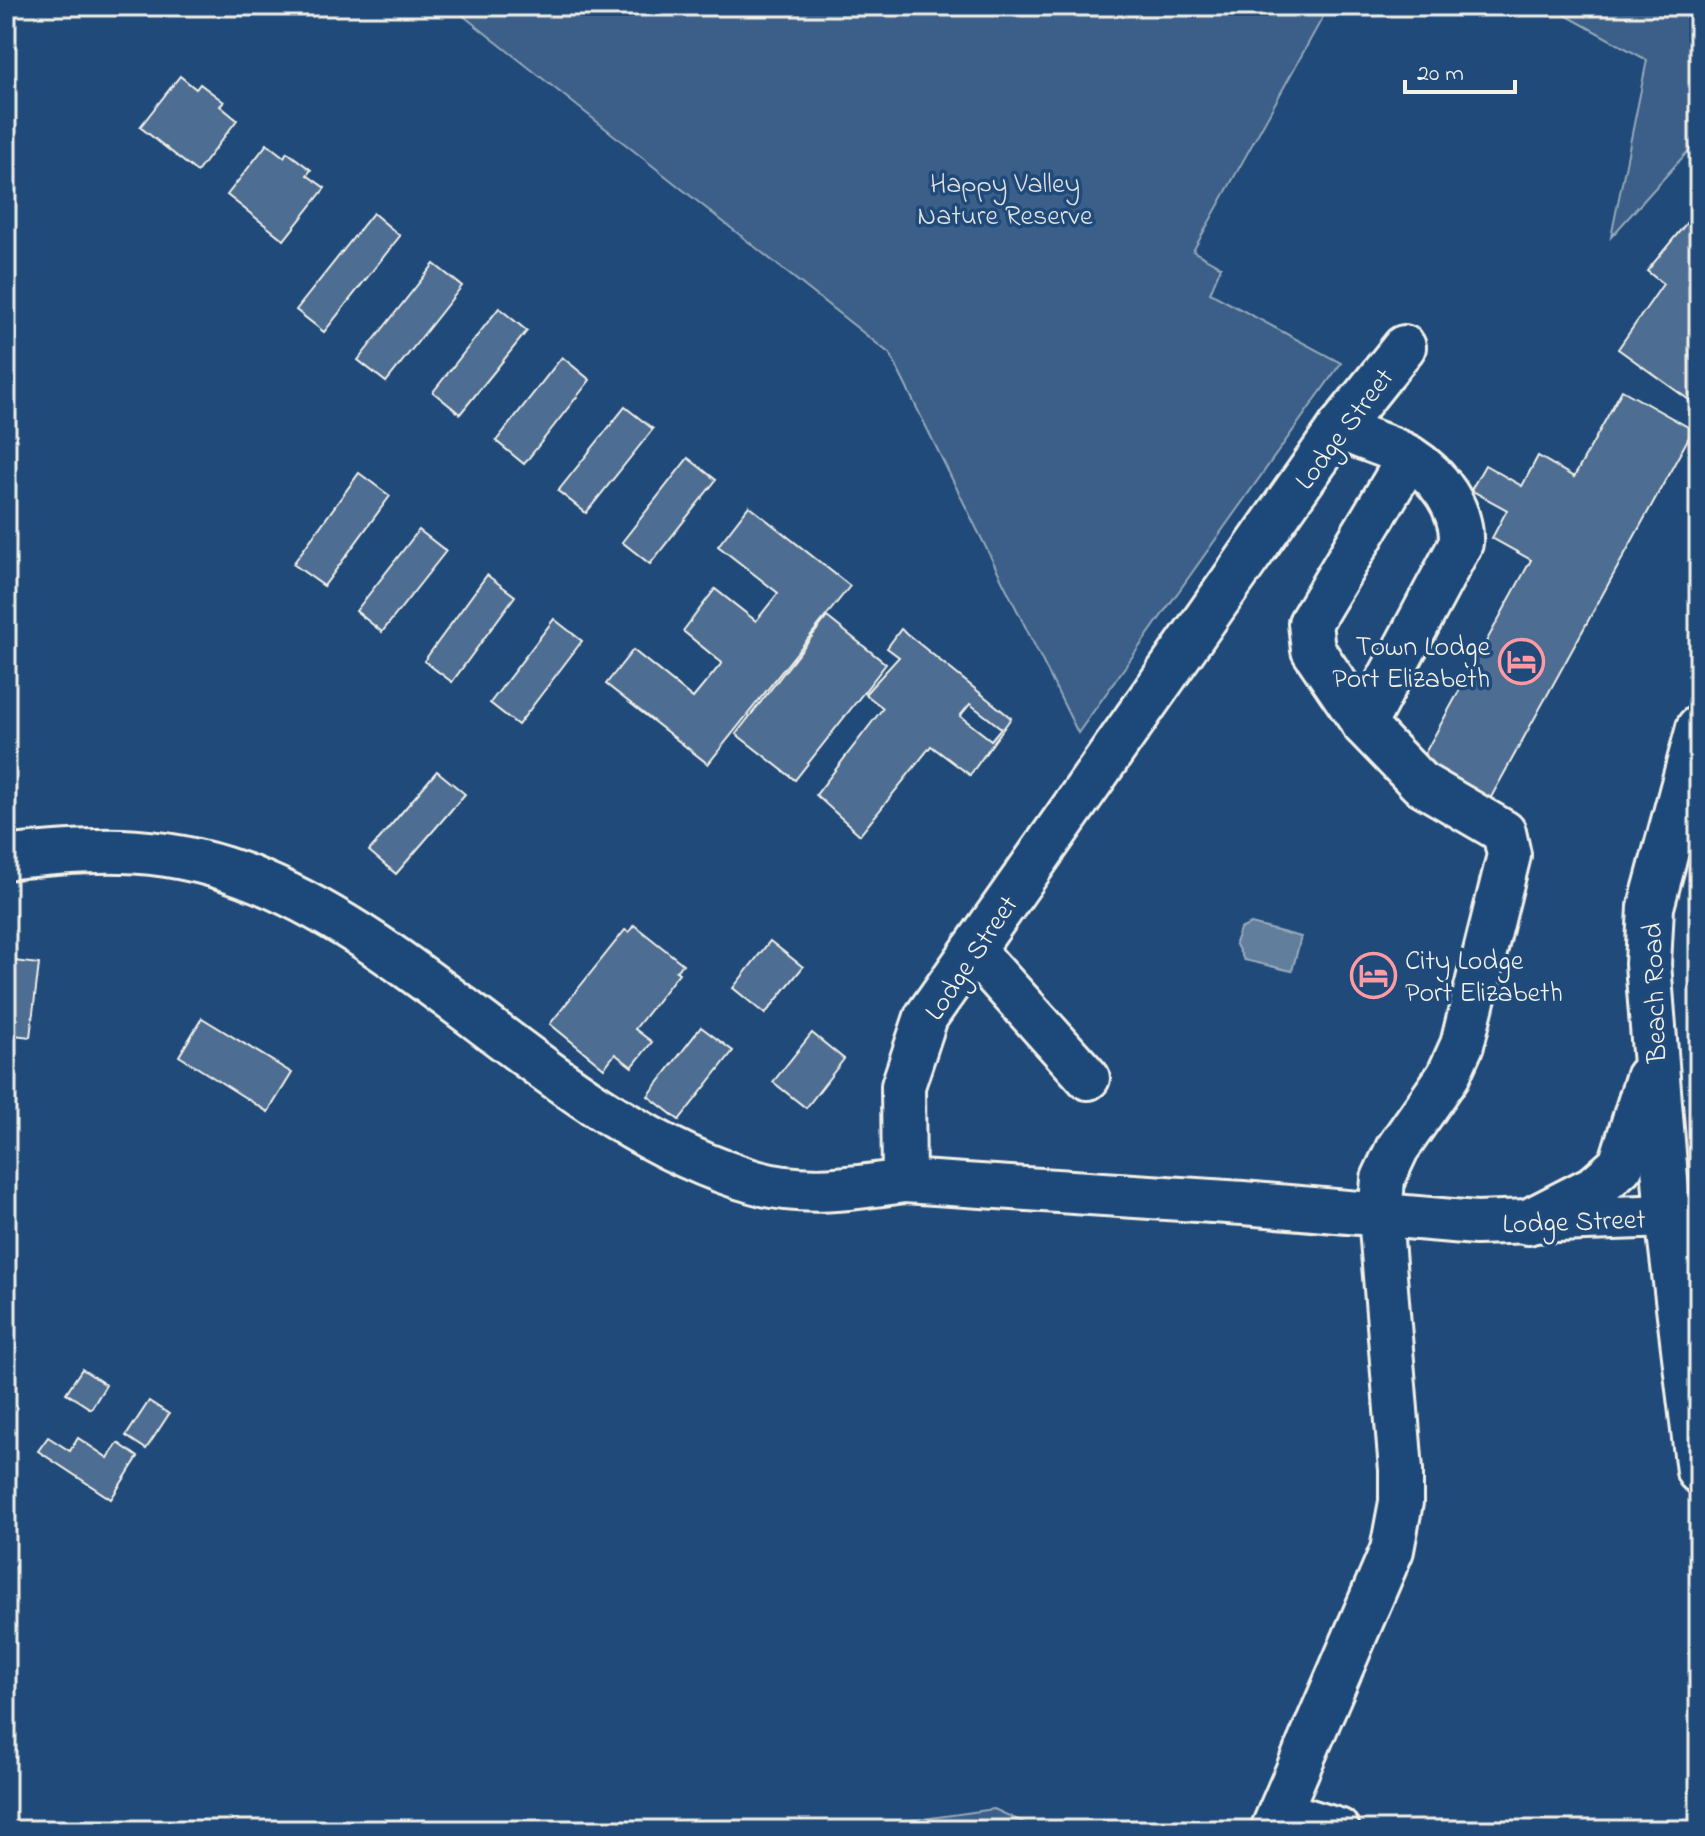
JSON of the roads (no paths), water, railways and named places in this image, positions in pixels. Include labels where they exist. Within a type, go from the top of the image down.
[{"type":"main road","name":"Beach Road","points":[[1699,728],[1668,832],[1651,907],[1648,964],[1654,1059],[1683,1216],[1699,1471]]},
{"type":"main road","points":[[1528,1222],[1596,1187],[1621,1165],[1654,1059]]},
{"type":"lane","name":"Lodge Street","points":[[1404,347],[1340,427],[926,1017],[912,1051],[903,1086],[904,1181],[1243,1203],[1380,1216],[1528,1222],[1683,1216]]},
{"type":"lane","points":[[1340,427],[1409,457],[1441,486],[1459,516],[1461,543],[1364,725]]},
{"type":"lane","points":[[1338,1830],[1276,1821],[1392,1550],[1401,1502],[1380,1216],[1383,1179],[1397,1149],[1448,1076],[1462,1045],[1509,855],[1509,841],[1504,832],[1420,783],[1364,725],[1313,650],[1310,623],[1409,457]]},
{"type":"lane","points":[[6,858],[113,848],[146,851],[260,881],[327,914],[383,949],[587,1097],[670,1150],[756,1183],[839,1191],[904,1181]]},
{"type":"lane","points":[[973,950],[1088,1078]]},
{"type":"place","name":"Town Lodge Port Elizabeth","points":[[1521,661]]},
{"type":"place","name":"City Lodge Port Elizabeth","points":[[1374,975]]},
{"type":"park label","name":"Happy Valley Nature Reserve","points":[[1005,198]]}]
